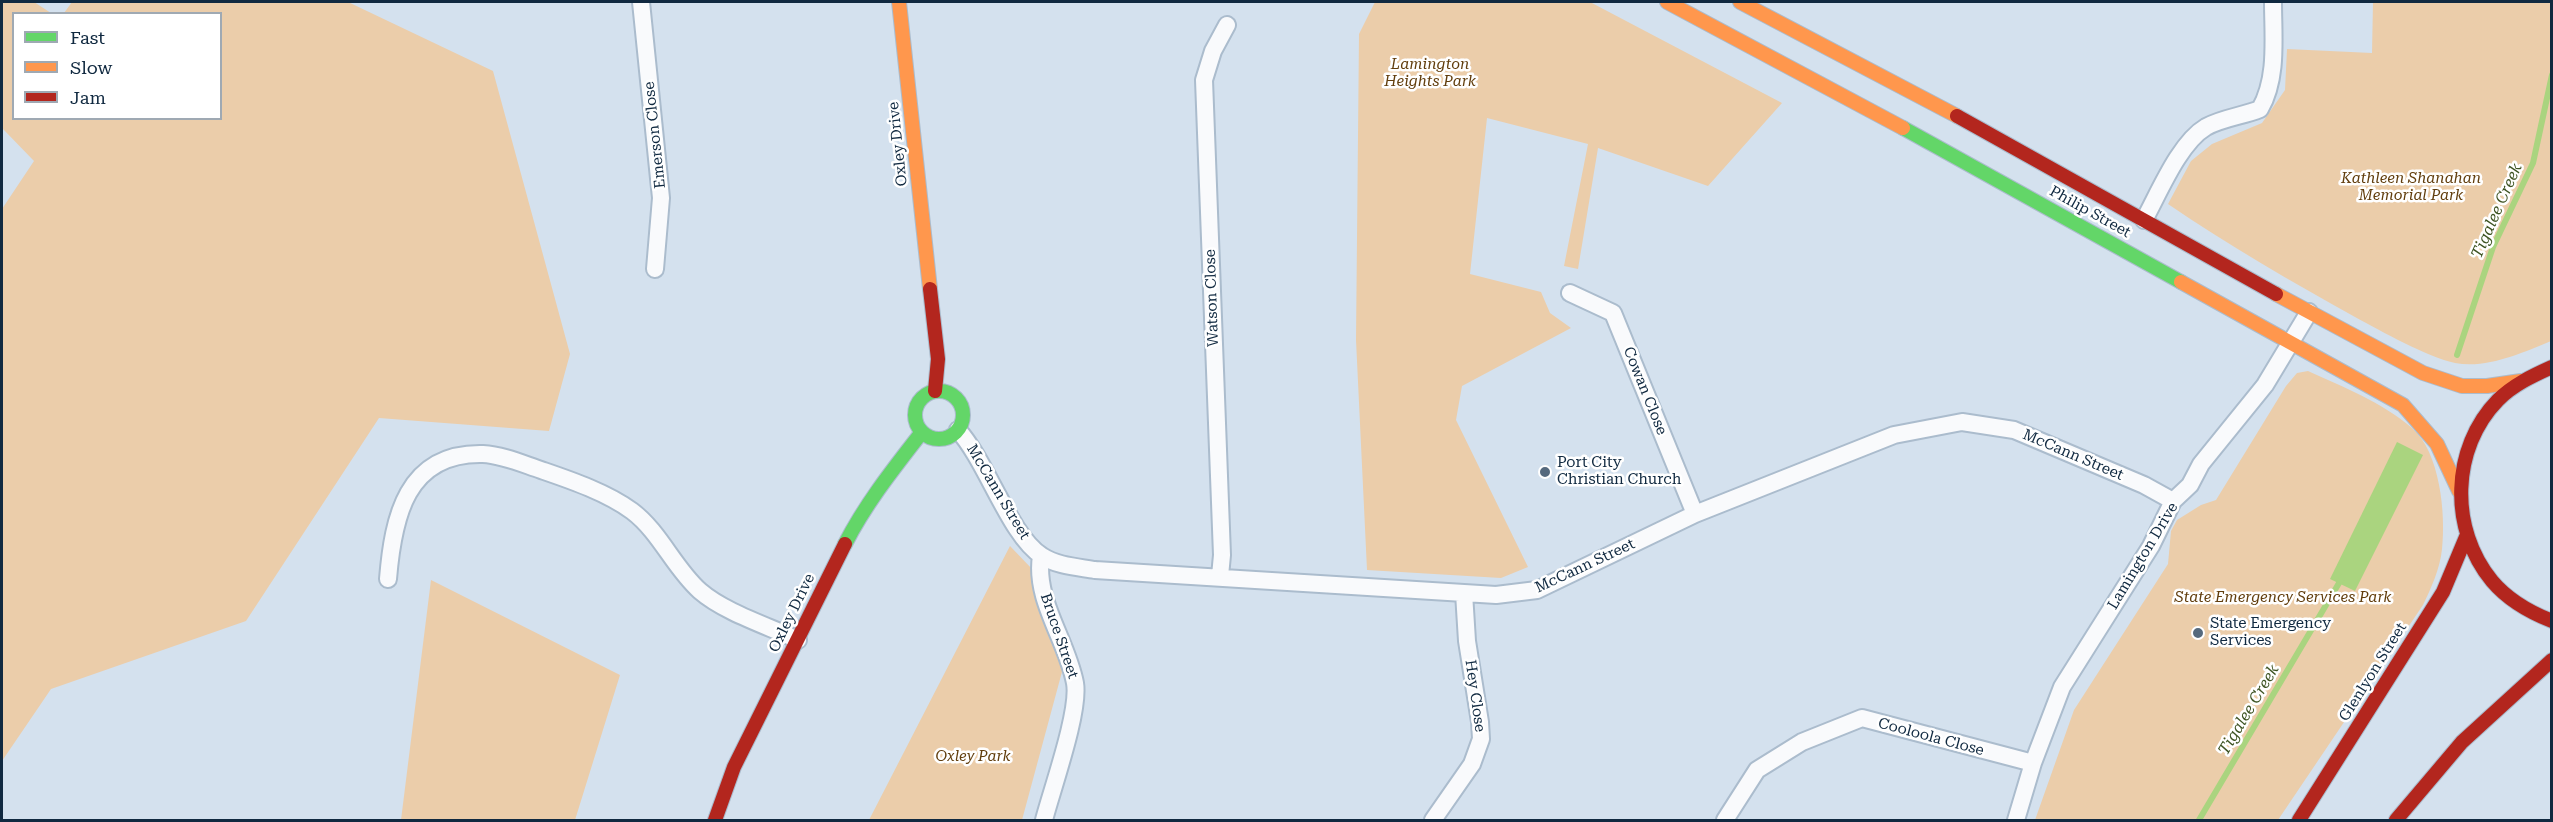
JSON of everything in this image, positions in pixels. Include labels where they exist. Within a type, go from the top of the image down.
[{"type":"main road","name":"Oxley Drive","points":[[900,2],[938,359],[936,391]]},
{"type":"main road","name":"Philip Street","points":[[1667,2],[1908,131],[2403,405],[2428,428],[2442,449],[2459,491]]},
{"type":"main road","name":"Philip Street","points":[[1740,2],[1953,113],[2309,312],[2440,380],[2462,386],[2521,381]]},
{"type":"main road","points":[[2552,367],[2521,381],[2488,410],[2467,448],[2461,469],[2459,491],[2466,537],[2480,565],[2500,590],[2516,603],[2552,621]]},
{"type":"main road","points":[[936,391],[952,394],[962,407],[964,415],[958,430],[940,439],[922,432],[917,424],[916,408],[921,400],[936,391]]},
{"type":"main road","name":"Oxley Drive","points":[[715,820],[734,767],[858,519],[922,432]]},
{"type":"main road","name":"Glenlyon Street","points":[[2299,820],[2436,605],[2451,576],[2466,537]]},
{"type":"main road","points":[[2396,820],[2462,742],[2552,660]]},
{"type":"street","name":"Emerson Close","points":[[641,2],[661,198],[655,269]]},
{"type":"street","points":[[2144,220],[2179,156],[2193,138],[2207,127],[2260,109],[2268,95],[2272,78],[2273,2]]},
{"type":"street","name":"Watson Close","points":[[1220,576],[1222,555],[1203,80],[1213,51],[1227,25]]},
{"type":"street","name":"Cowan Close","points":[[1570,293],[1613,313],[1695,514]]},
{"type":"street","name":"Lamington Drive","points":[[2016,820],[2033,763],[2062,687],[2151,546],[2173,501],[2190,485],[2201,464],[2265,386],[2309,312]]},
{"type":"street","name":"McCann Street","points":[[958,430],[972,446],[1024,538],[1041,556],[1068,566],[1095,570],[1496,595],[1537,590],[1695,514],[1894,435],[1962,422],[2014,430],[2144,485],[2173,501]]},
{"type":"street","points":[[388,579],[392,536],[407,492],[421,477],[441,463],[460,456],[484,454],[509,459],[577,482],[631,511],[647,525],[700,591],[724,606],[798,640]]},
{"type":"street","name":"Bruce Street","points":[[1041,556],[1039,573],[1043,591],[1075,683],[1075,706],[1044,820]]},
{"type":"street","name":"Hey Close","points":[[1433,820],[1472,764],[1481,739],[1467,641],[1464,593]]},
{"type":"street","name":"Cooloola Close","points":[[1725,820],[1757,770],[1802,742],[1862,718],[2033,763]]},
{"type":"green space","points":[[2,2],[34,2],[49,12],[12,12],[12,120],[222,120],[222,12],[65,12],[72,2],[348,2],[493,71],[570,354],[549,431],[379,418],[246,621],[51,689],[2,761],[2,209],[34,161],[2,128]]},
{"type":"green space","name":"Lamington Heights Park","points":[[1375,2],[1590,2],[1782,103],[1708,186],[1598,148],[1578,269],[1564,266],[1588,144],[1487,118],[1470,274],[1541,292],[1550,313],[1571,328],[1462,386],[1456,420],[1528,567],[1501,578],[1367,570],[1356,340],[1359,34]]},
{"type":"green space","name":"Kathleen Shanahan Memorial Park","points":[[2373,2],[2551,2],[2551,341],[2492,362],[2467,364],[2443,360],[2378,330],[2331,304],[2237,249],[2168,204],[2191,161],[2212,144],[2262,123],[2285,90],[2287,49],[2372,53]]},
{"type":"green space","name":"State Emergency Services Park","points":[[2308,371],[2388,410],[2412,428],[2429,452],[2439,484],[2443,535],[2439,564],[2423,605],[2278,820],[2035,820],[2074,710],[2168,564],[2171,531],[2177,520],[2201,505],[2216,500],[2286,386],[2297,373]]},
{"type":"green space","name":"Oxley Park","points":[[1010,546],[1033,570],[1066,657],[1022,820],[869,820]]},
{"type":"green space","points":[[431,580],[620,675],[575,820],[401,820]]},
{"type":"shaded area","points":[[2397,442],[2423,455],[2355,591],[2330,579]]},
{"type":"waterway","name":"Tigalee Creek","points":[[2457,355],[2493,247],[2533,163],[2552,75]]},
{"type":"waterway","name":"Tigalee Creek","points":[[2199,820],[2342,578]]},
{"type":"traffic: fast","points":[[1903,128],[2181,282]]},
{"type":"traffic: fast","points":[[939,391],[956,398],[963,415],[956,432],[939,439],[922,432],[915,415],[922,398],[939,391]]},
{"type":"traffic: fast","points":[[845,544],[871,500],[922,432]]},
{"type":"traffic: slow","points":[[899,2],[930,289]]},
{"type":"traffic: slow","points":[[1667,2],[1903,128]]},
{"type":"traffic: slow","points":[[1740,2],[1957,116]]},
{"type":"traffic: slow","points":[[2181,282],[2403,405],[2437,444],[2459,491]]},
{"type":"traffic: slow","points":[[2276,294],[2423,373],[2462,386],[2487,386],[2521,381]]},
{"type":"traffic: jam","points":[[1957,116],[2276,294]]},
{"type":"traffic: jam","points":[[930,289],[938,359],[935,391]]},
{"type":"traffic: jam","points":[[2552,367],[2510,390],[2482,419],[2471,441],[2464,465],[2461,489],[2468,538],[2478,560],[2492,581],[2519,605],[2552,621]]},
{"type":"traffic: jam","points":[[2299,820],[2443,592],[2466,537]]},
{"type":"traffic: jam","points":[[715,820],[734,767],[845,544]]},
{"type":"traffic: jam","points":[[2396,820],[2462,742],[2552,660]]},
{"type":"place","name":"Port City Christian Church","points":[[1545,472]]},
{"type":"place","name":"State Emergency Services","points":[[2198,633]]}]
